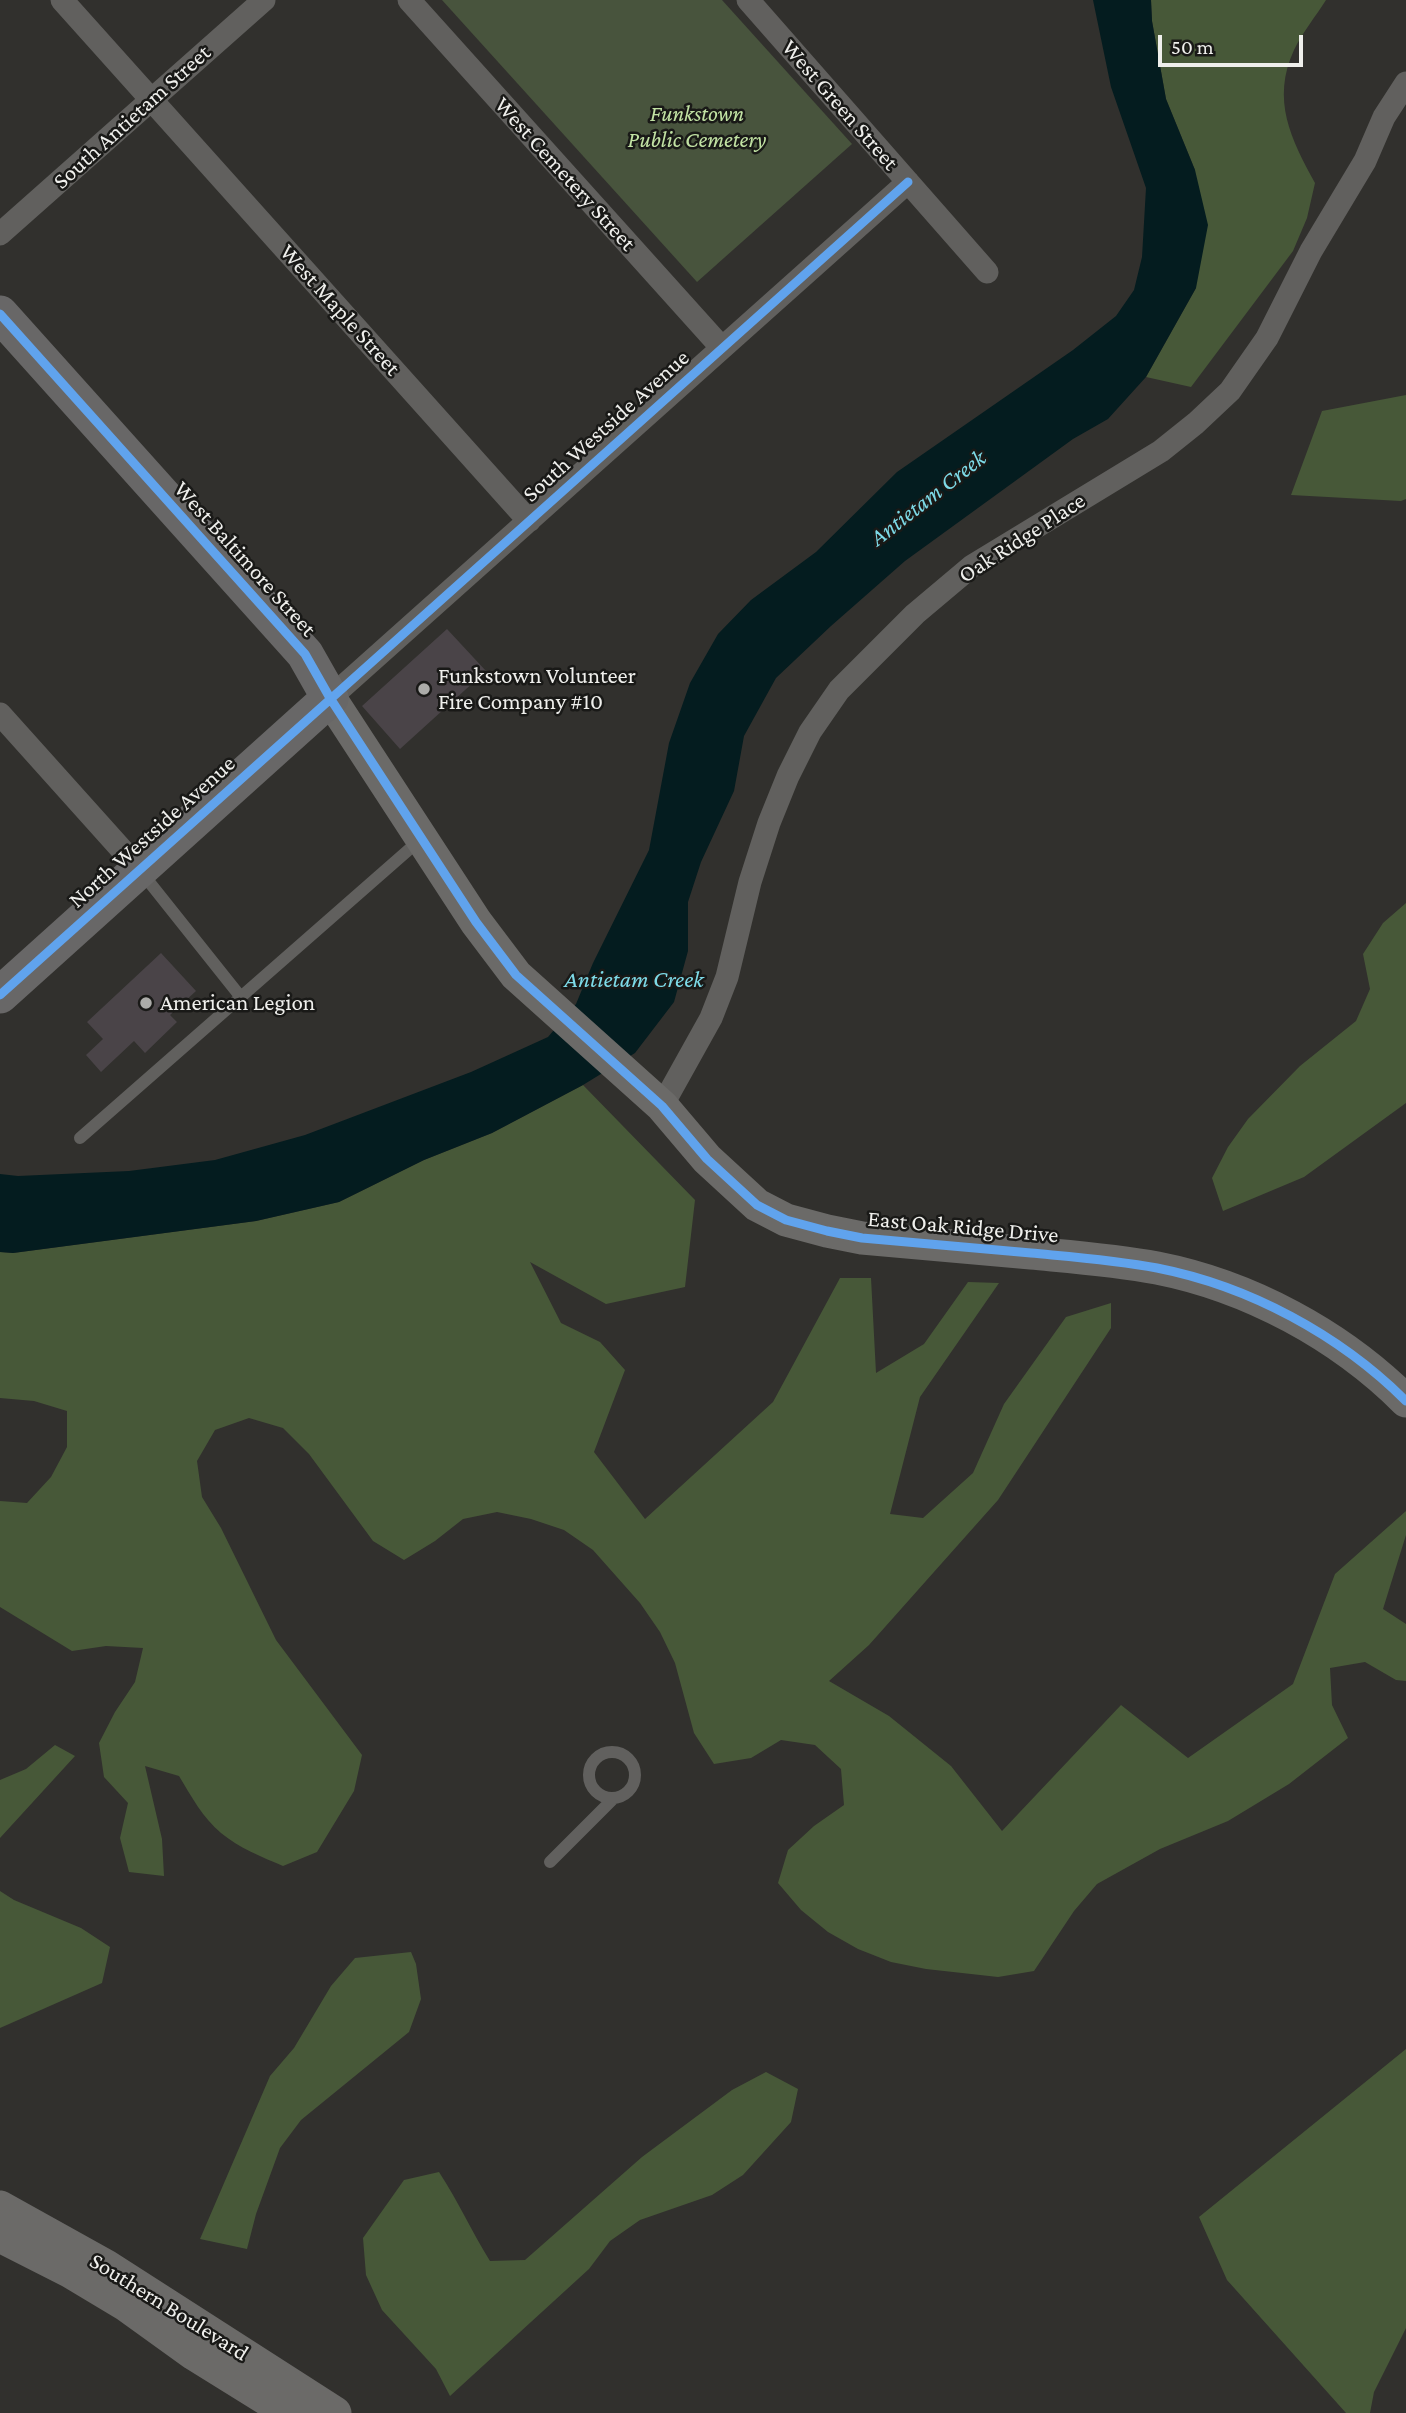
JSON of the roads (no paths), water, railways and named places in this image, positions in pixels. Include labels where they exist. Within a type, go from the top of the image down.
[{"type":"main road","name":"West Baltimore Street","points":[[0,314],[305,654],[330,698]]},
{"type":"main road","name":"North Westside Avenue","points":[[0,995],[330,698]]},
{"type":"street","name":"West Maple Street","points":[[62,0],[529,521]]},
{"type":"street","name":"South Antietam Street","points":[[0,234],[264,0]]},
{"type":"street","name":"West Cemetery Street","points":[[409,0],[722,348]]},
{"type":"street","name":"West Green Street","points":[[748,0],[987,272]]},
{"type":"street","name":"Oak Ridge Place","points":[[655,1099],[711,1018],[727,977],[750,882],[769,823],[810,732],[839,690],[915,614],[972,566],[1161,452],[1196,424],[1230,391],[1267,338],[1311,251],[1365,161],[1384,117],[1406,83]]},
{"type":"street","name":"South Westside Avenue","points":[[330,698],[908,182]]},
{"type":"street","name":"West Baltimore Street","points":[[330,698],[496,951],[516,975],[560,1016]]},
{"type":"street","points":[[0,714],[140,870]]},
{"type":"street","name":"East Oak Ridge Drive","points":[[560,1016],[655,1099],[728,1181],[757,1205],[786,1220],[862,1238],[1086,1258],[1158,1268],[1208,1282],[1263,1302],[1315,1330],[1357,1359],[1406,1401]]},
{"type":"street","name":"Southern Boulevard","points":[[0,2207],[106,2266],[335,2413]]},
{"type":"street","name":"Southern Boulevard","points":[[0,2236],[71,2272],[126,2305],[194,2354],[289,2413]]},
{"type":"lane","points":[[80,1138],[421,838]]},
{"type":"lane","points":[[140,870],[240,996]]},
{"type":"lane","points":[[550,1862],[614,1799]]},
{"type":"water","name":"Antietam Creek","points":[[1093,0],[1151,0],[1152,21],[1166,99],[1195,170],[1208,225],[1196,288],[1146,377],[1108,419],[1073,439],[905,561],[776,678],[744,736],[734,791],[701,862],[688,902],[688,951],[674,1002],[635,1053],[583,1085],[492,1133],[424,1160],[339,1202],[256,1221],[13,1253],[0,1252],[0,1174],[18,1176],[129,1171],[215,1160],[305,1135],[471,1072],[548,1037],[576,1004],[593,963],[649,850],[669,743],[690,683],[718,634],[751,600],[816,552],[897,472],[1073,350],[1116,316],[1134,290],[1142,257],[1146,188],[1111,87]]},
{"type":"place","name":"Funkstown Volunteer Fire Company #10","points":[[424,689]]},
{"type":"place","name":"American Legion","points":[[146,1003]]},
{"type":"park label","name":"Funkstown Public Cemetery","points":[[697,127]]}]
